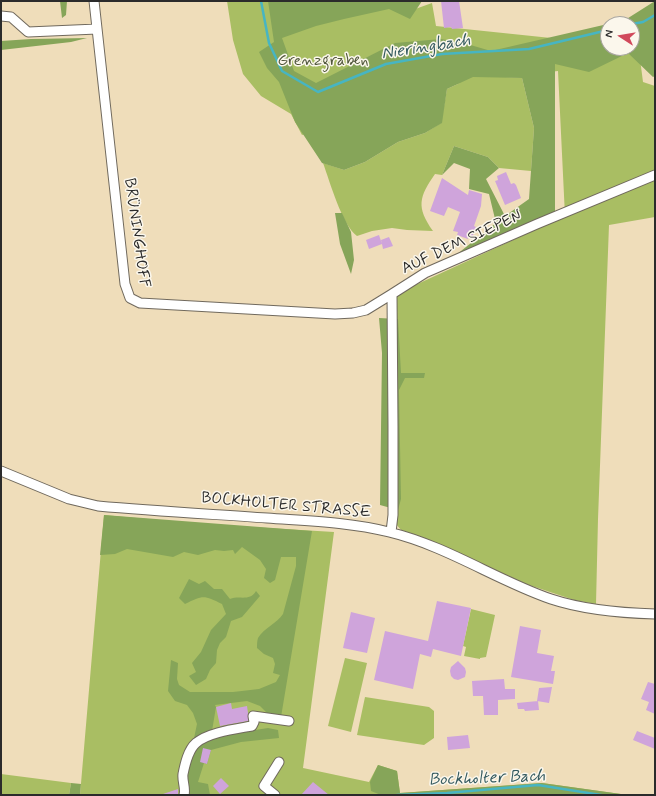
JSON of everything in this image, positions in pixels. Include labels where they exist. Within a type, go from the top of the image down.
[{"type":"street","name":"BRÜNINGHOFF","points":[[94,1],[124,284],[130,298],[140,303],[335,314],[353,313],[366,310],[392,294]]},
{"type":"street","points":[[1,16],[11,17],[28,32],[97,29]]},
{"type":"street","name":"AUF DEM SIEPEN","points":[[391,532],[393,515],[392,294],[424,273],[655,175]]},
{"type":"street","name":"BOCKHOLTER STRASSE","points":[[1,471],[69,499],[98,506],[342,524],[391,532],[442,550],[551,599],[615,612],[655,614]]},
{"type":"street","points":[[184,795],[185,791],[182,782],[185,765],[190,752],[196,743],[207,737],[252,726],[254,722],[253,716],[289,721]]},
{"type":"street","points":[[275,795],[264,786],[279,762]]},
{"type":"green space","points":[[60,1],[67,1],[66,15],[62,18]]},
{"type":"green space","name":"Grenzgraben","points":[[227,1],[385,1],[404,13],[432,3],[436,26],[551,38],[600,47],[600,56],[640,56],[643,82],[655,86],[655,217],[609,225],[596,604],[574,600],[526,584],[443,546],[401,530],[396,524],[395,298],[398,293],[565,216],[558,71],[505,77],[522,78],[534,128],[531,171],[499,168],[488,157],[454,146],[442,175],[435,174],[423,196],[422,208],[424,215],[433,231],[392,228],[372,231],[357,236],[346,223],[341,213],[323,163],[344,170],[365,162],[398,142],[425,133],[441,123],[447,89],[460,83],[302,135],[291,114],[261,96],[243,74],[233,40]]},
{"type":"green space","points":[[268,1],[422,1],[410,19],[389,9],[316,26],[282,38],[294,71],[316,83],[395,43],[441,39],[467,44],[491,51],[600,26],[600,56],[622,56],[589,72],[555,64],[555,214],[456,255],[496,223],[489,194],[469,189],[470,169],[454,163],[442,175],[454,146],[488,157],[499,168],[486,179],[505,216],[529,199],[534,128],[522,78],[473,77],[447,89],[442,123],[425,133],[398,142],[365,162],[344,170],[322,163],[295,122],[279,82],[267,68],[259,52],[274,42]]},
{"type":"green space","points":[[655,1],[655,76],[653,77],[631,56],[640,56],[640,16],[631,16]]},
{"type":"green space","points":[[87,38],[71,42],[1,50],[1,41]]},
{"type":"green space","points":[[335,213],[342,213],[351,232],[354,260],[351,274],[340,244]]},
{"type":"green space","points":[[379,318],[398,319],[401,373],[425,373],[424,378],[405,378],[399,390],[401,499],[398,510],[380,505],[382,353]]},
{"type":"green space","points":[[104,515],[202,524],[334,532],[303,768],[369,782],[378,765],[397,771],[400,793],[542,783],[628,795],[80,795]]},
{"type":"green space","points":[[104,515],[312,531],[281,717],[268,714],[260,706],[247,701],[215,705],[216,707],[211,737],[268,728],[278,730],[279,738],[241,742],[211,750],[207,764],[204,763],[198,782],[208,784],[210,795],[182,795],[197,724],[193,713],[187,705],[175,701],[168,691],[171,660],[178,663],[177,679],[179,685],[190,692],[233,692],[259,689],[276,682],[280,675],[273,673],[275,664],[273,658],[264,654],[257,648],[257,640],[264,631],[283,614],[296,566],[296,557],[281,557],[275,580],[270,583],[264,578],[266,569],[260,560],[242,547],[235,554],[233,550],[215,550],[198,555],[184,552],[173,557],[127,549],[115,554],[100,555]]},
{"type":"green space","points":[[189,579],[199,584],[205,581],[214,589],[222,589],[230,599],[248,597],[256,591],[260,596],[242,617],[231,621],[226,637],[220,643],[217,650],[216,663],[210,670],[206,679],[196,685],[189,676],[196,672],[192,663],[201,652],[211,630],[226,614],[222,604],[204,597],[185,604],[179,598]]},
{"type":"green space","points":[[471,609],[495,615],[486,657],[480,659],[464,656],[466,647],[463,646]]},
{"type":"green space","points":[[345,658],[367,663],[351,732],[328,726]]},
{"type":"green space","points":[[365,697],[429,707],[434,711],[434,738],[424,745],[357,735]]},
{"type":"green space","points":[[378,765],[397,771],[400,793],[542,783],[628,795],[381,795],[371,791],[370,782]]},
{"type":"green space","points":[[1,774],[71,783],[69,795],[1,795]]},
{"type":"green space","points":[[71,783],[81,784],[80,795],[69,795]]},
{"type":"building","points":[[441,1],[459,1],[463,28],[444,28]]},
{"type":"building","points":[[506,172],[511,184],[514,183],[516,185],[521,198],[505,205],[495,181],[498,180],[497,176]]},
{"type":"building","points":[[442,178],[468,195],[469,190],[482,194],[481,206],[474,226],[476,227],[472,238],[469,236],[468,239],[457,235],[458,232],[453,231],[460,212],[448,207],[444,216],[430,211]]},
{"type":"building","points":[[379,235],[382,244],[369,249],[366,240]]},
{"type":"building","points":[[389,237],[393,246],[383,249],[381,240]]},
{"type":"building","points":[[437,601],[471,608],[461,656],[433,649],[431,657],[420,654],[413,689],[374,680],[385,631],[428,641]]},
{"type":"building","points":[[351,612],[375,618],[367,653],[343,648]]},
{"type":"building","points":[[520,626],[541,630],[537,653],[554,656],[551,671],[555,671],[553,684],[511,677]]},
{"type":"building","points":[[458,661],[465,668],[466,672],[465,677],[458,680],[451,676],[450,671],[451,667]]},
{"type":"building","points":[[504,679],[505,689],[515,689],[515,699],[498,700],[498,715],[484,715],[483,696],[473,696],[472,681]]},
{"type":"building","points":[[648,682],[655,684],[655,714],[646,710],[649,702],[641,699]]},
{"type":"building","points":[[552,687],[549,703],[537,701],[539,688]]},
{"type":"building","points":[[538,701],[539,710],[525,711],[524,709],[518,709],[517,703]]},
{"type":"building","points":[[231,703],[232,709],[247,706],[248,721],[220,726],[216,707]]},
{"type":"building","points":[[637,731],[655,738],[655,749],[633,740]]},
{"type":"building","points":[[468,735],[470,748],[448,750],[447,737]]},
{"type":"building","points":[[203,748],[211,750],[207,764],[200,762]]},
{"type":"building","points":[[221,778],[229,786],[220,794],[213,786]]},
{"type":"building","points":[[313,782],[329,795],[301,795]]},
{"type":"building","points":[[178,789],[178,795],[163,794]]},
{"type":"waterway","name":"Nieringbach","points":[[261,1],[269,43],[282,71],[318,92],[386,64],[442,54],[529,49],[600,32]]},
{"type":"waterway","name":"Nieringbach","points":[[640,23],[655,15]]},
{"type":"waterway","name":"Bockholter Bach","points":[[397,795],[447,793],[538,785],[601,795]]}]
